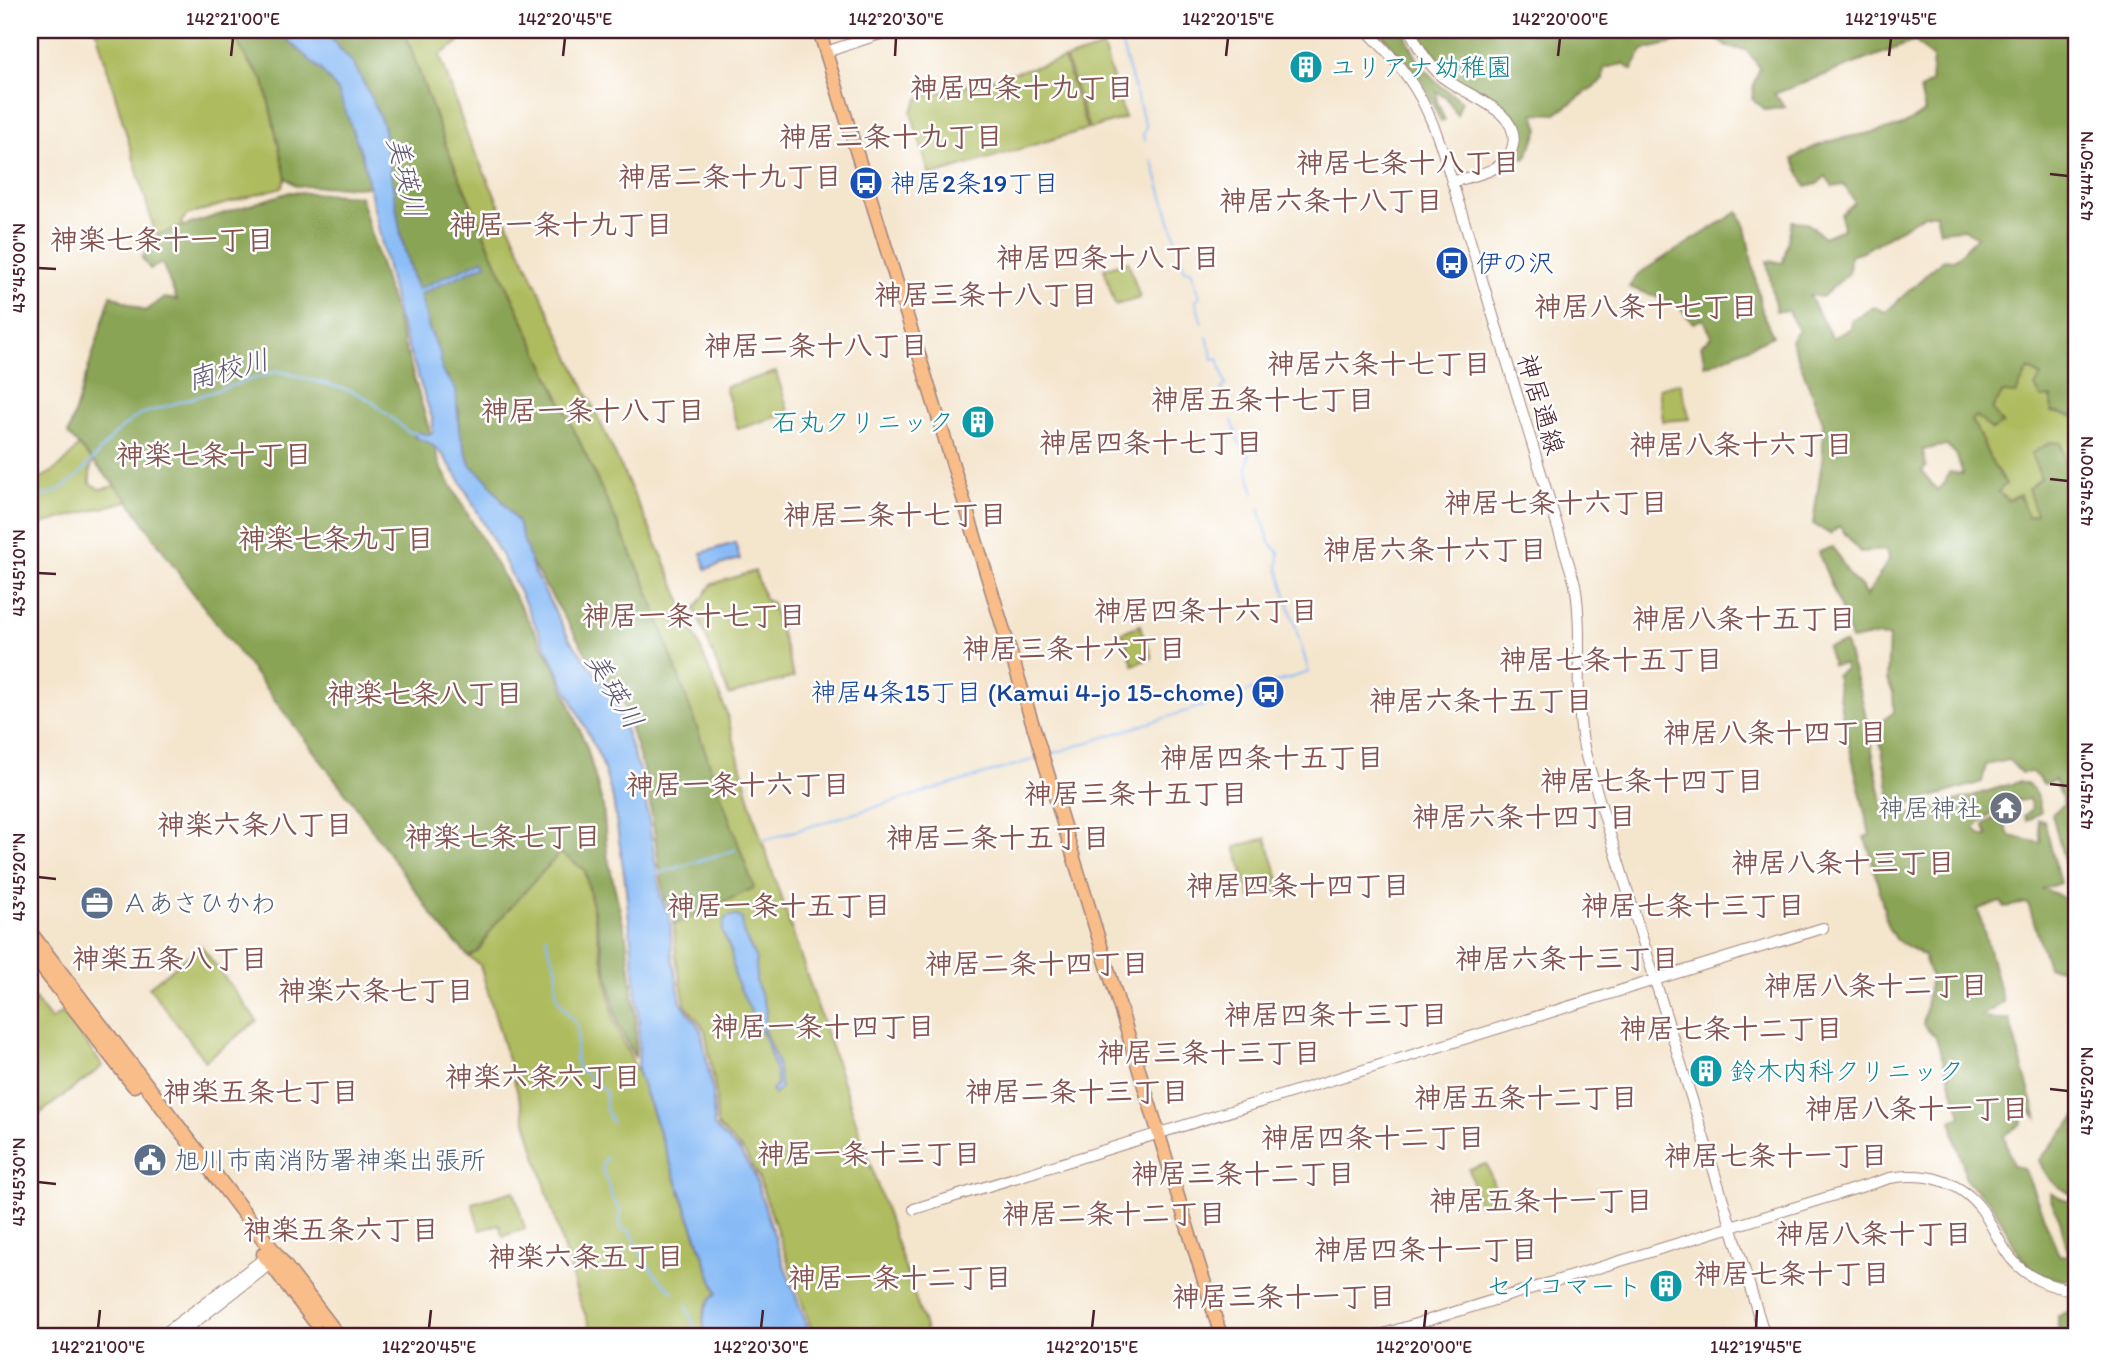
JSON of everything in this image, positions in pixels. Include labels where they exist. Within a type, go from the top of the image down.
[{"type":"highway","points":[[30,933],[327,1336]]},
{"type":"highway","points":[[30,951],[271,1259],[338,1336]]},
{"type":"main road","points":[[819,30],[1221,1336]]},
{"type":"street","points":[[826,52],[892,30]]},
{"type":"street","name":"神居通線","points":[[1366,30],[1396,61],[1420,94],[1438,136],[1575,584],[1579,619],[1580,730],[1765,1336]]},
{"type":"street","points":[[1410,30],[1421,52],[1441,75],[1501,113],[1511,124],[1514,134],[1512,150],[1503,164],[1452,182]]},
{"type":"street","points":[[914,1209],[1822,929]]},
{"type":"street","points":[[1377,1336],[1889,1178],[1917,1176],[1944,1180],[1971,1197],[1982,1210],[2010,1257],[2023,1270],[2049,1285],[2076,1290]]},
{"type":"street","points":[[161,1336],[271,1259]]},
{"type":"street","points":[[177,1336],[271,1259]]},
{"type":"green space","points":[[96,30],[231,30],[247,60],[264,81],[286,178],[282,187],[187,215],[181,222],[199,262],[259,327],[261,354],[254,372],[241,379],[152,404],[127,415],[109,430],[96,449],[90,483],[99,489],[136,482],[244,449],[275,454],[321,482],[345,506],[361,539],[365,560],[370,563],[393,550],[409,547],[443,586],[450,600],[455,628],[438,651],[401,664],[487,913],[497,922],[560,852],[585,870],[615,1024],[638,1073],[717,1294],[708,1303],[704,1313],[706,1336],[594,1336],[578,1297],[480,965],[469,957],[481,946],[458,901],[374,656],[360,630],[362,619],[353,596],[352,578],[344,567],[331,532],[332,521],[329,516],[285,479],[245,470],[30,527],[30,482],[51,472],[69,457],[82,439],[90,417],[158,384],[173,382],[185,375],[193,377],[211,362],[214,344],[200,331],[176,272],[156,235]]},
{"type":"green space","points":[[231,30],[276,30],[326,75],[339,92],[349,115],[370,187],[296,186],[286,178],[264,81],[247,60]]},
{"type":"green space","points":[[323,30],[404,30],[446,146],[496,262],[646,585],[754,888],[674,925],[674,915],[664,898],[647,783],[621,696],[589,658],[528,557],[518,523],[487,480],[470,465],[459,430],[459,411],[448,377],[442,372],[440,354],[429,329],[401,236],[383,125],[353,64]]},
{"type":"green space","points":[[404,30],[463,30],[459,42],[440,55],[467,135],[665,562],[726,711],[756,823],[928,1336],[814,1336],[758,1176],[744,1152],[717,1125],[716,1093],[705,1030],[685,1004],[676,957],[674,925],[753,888],[646,585],[496,262],[446,146]]},
{"type":"green space","points":[[1378,30],[1403,30],[1420,65],[1442,87],[1462,101],[1457,115],[1446,97],[1437,92],[1437,102],[1445,120],[1441,122],[1421,79]]},
{"type":"green space","points":[[1420,30],[1677,30],[1682,41],[1642,50],[1632,70],[1623,64],[1604,68],[1603,80],[1556,114],[1534,113],[1539,130],[1525,159],[1515,157],[1522,139],[1510,111],[1453,75],[1424,41]]},
{"type":"green space","points":[[1703,30],[1716,30],[1720,35],[1729,33],[1735,38],[1749,36],[1749,30],[1773,30],[1770,38],[1784,30],[2076,30],[2076,417],[2051,412],[2052,397],[2041,398],[2035,387],[2041,376],[2028,369],[2016,394],[2003,393],[1992,409],[2002,424],[1992,430],[1976,416],[1972,420],[1993,465],[2006,484],[1998,492],[2008,501],[2020,495],[2027,517],[2036,514],[2028,489],[2041,478],[2031,454],[2051,442],[2061,443],[2066,468],[2076,476],[2076,893],[2072,891],[2052,814],[2064,804],[2055,780],[2044,784],[2032,772],[2021,773],[2009,760],[1986,765],[1982,782],[1893,809],[1877,725],[1894,712],[1893,693],[1887,680],[1889,637],[1872,636],[1851,640],[1818,552],[1833,547],[1866,597],[1889,559],[1887,550],[1860,552],[1839,526],[1830,534],[1813,524],[1823,454],[1823,422],[1791,340],[1799,331],[1788,311],[1776,311],[1767,261],[1783,263],[1792,221],[1806,222],[1824,237],[1843,229],[1841,214],[1855,203],[1844,185],[1833,187],[1826,176],[1817,184],[1806,187],[1793,159],[1819,145],[1900,126],[1925,112],[1920,90],[1931,82],[1933,58],[1915,41],[1774,94],[1785,107],[1766,110],[1752,99],[1754,82],[1760,68],[1746,50],[1727,47]],"holes":[[[1925,214],[1936,214],[1940,231],[1964,229],[1977,237],[1954,260],[1943,259],[1886,312],[1874,307],[1851,321],[1852,328],[1832,338],[1809,295],[1822,297],[1849,273],[1850,256],[1867,249]],[[1946,445],[1956,454],[1963,474],[1949,472],[1945,483],[1937,490],[1922,471],[1926,467],[1923,450]]]},
{"type":"green space","points":[[1103,47],[1125,118],[1089,129],[1066,59]]},
{"type":"green space","points":[[1064,59],[1087,129],[930,176],[911,112],[919,98]]},
{"type":"green space","points":[[290,192],[360,196],[440,466],[555,667],[587,748],[603,806],[607,854],[626,937],[636,1020],[635,1058],[618,1024],[585,870],[560,853],[497,922],[478,951],[469,957],[441,927],[354,804],[184,581],[129,501],[68,434],[111,295],[145,311],[164,298],[177,300],[162,263],[150,269],[142,258],[156,235]]},
{"type":"green space","points":[[1738,212],[1745,227],[1762,312],[1773,336],[1705,365],[1701,345],[1712,336],[1703,319],[1693,323],[1678,305],[1629,287],[1638,274]]},
{"type":"green space","points":[[1128,261],[1140,298],[1115,305],[1104,269]]},
{"type":"green space","points":[[2028,368],[2047,386],[2051,398],[2051,412],[2076,417],[2076,476],[2066,468],[2031,454],[2042,478],[2037,514],[2027,517],[1997,491],[2006,484],[1993,465],[1972,420],[1976,416],[2002,424],[1992,409],[2003,393]]},
{"type":"green space","points":[[776,372],[789,413],[738,429],[725,387]]},
{"type":"green space","points":[[1680,383],[1690,419],[1663,421],[1659,388]]},
{"type":"green space","points":[[755,571],[765,600],[772,603],[794,677],[729,695],[695,609],[712,584]]},
{"type":"green space","points":[[1140,625],[1152,658],[1133,665],[1122,632]]},
{"type":"green space","points":[[1845,643],[1863,703],[1885,818],[1908,815],[2018,782],[2029,785],[2037,796],[2041,812],[2027,821],[2024,816],[2032,809],[2029,799],[2018,801],[2011,794],[1975,828],[1982,836],[1988,836],[1984,825],[1994,818],[2004,821],[2009,836],[2041,843],[2038,820],[2044,820],[2060,883],[2043,889],[2062,896],[2076,909],[2076,959],[2071,961],[2075,976],[2068,980],[2061,968],[2048,967],[2028,903],[2005,907],[2001,902],[1978,909],[2003,1002],[1982,1016],[2009,1019],[2037,1118],[2028,1109],[2021,1112],[2022,1123],[2004,1136],[2013,1165],[2025,1170],[2059,1255],[2069,1256],[2050,1193],[2076,1204],[2076,1280],[2056,1279],[2041,1274],[2030,1266],[2013,1244],[1990,1202],[1966,1179],[1952,1121],[1961,1115],[1936,1038],[1923,1024],[1931,977],[1924,956],[1895,939],[1888,927],[1864,837],[1870,835],[1842,714],[1836,675],[1845,669],[1845,664],[1832,665],[1827,647]]},
{"type":"green space","points":[[1266,838],[1282,889],[1251,898],[1235,847]]},
{"type":"green space","points":[[201,946],[257,1021],[205,1061],[149,987]]},
{"type":"green space","points":[[35,999],[51,1020],[62,1012],[103,1066],[30,1121],[30,1003]]},
{"type":"green space","points":[[2076,1117],[2076,1196],[2053,1182],[2039,1160]]},
{"type":"green space","points":[[1487,1164],[1498,1199],[1479,1205],[1469,1169]]},
{"type":"green space","points":[[514,1191],[525,1229],[503,1236],[499,1224],[480,1230],[472,1203]]},
{"type":"green space","points":[[2076,1298],[2076,1336],[2050,1336],[2058,1331],[2058,1316],[2073,1310],[2070,1301]]},
{"type":"water","points":[[276,30],[323,30],[353,63],[383,125],[401,236],[418,289],[484,259],[486,264],[420,294],[429,329],[440,354],[442,371],[456,389],[459,430],[470,465],[487,480],[518,523],[534,572],[569,638],[615,700],[642,779],[661,898],[670,917],[672,956],[681,1002],[701,1030],[713,1092],[714,1126],[740,1152],[754,1174],[811,1336],[706,1336],[704,1312],[717,1293],[638,1073],[639,1021],[625,880],[613,799],[601,760],[506,564],[461,482],[443,455],[430,443],[414,437],[418,432],[427,435],[433,432],[433,421],[398,317],[363,158],[338,91],[321,70]]},
{"type":"water","points":[[735,543],[740,559],[706,569],[701,553]]},
{"type":"water","points":[[730,916],[742,919],[743,932],[756,959],[756,981],[766,1010],[764,1030],[777,1062],[781,1088],[774,1095],[771,1090],[777,1085],[777,1080],[766,1041],[760,1028],[750,1017],[752,1014],[735,978],[731,951],[722,931],[725,918]]},
{"type":"waterway","points":[[1112,30],[1119,36],[1146,127],[1143,134],[1145,141]]},
{"type":"waterway","points":[[1152,160],[1185,270],[1191,270],[1200,297],[1195,300],[1202,323]]},
{"type":"waterway","points":[[1207,337],[1213,359],[1218,358],[1226,385],[1221,389],[1229,410]]},
{"type":"waterway","name":"南校川","points":[[30,500],[65,486],[81,473],[116,433],[138,415],[278,371],[352,391],[370,400],[407,431],[418,434]]},
{"type":"waterway","points":[[1232,420],[1239,443],[1249,454],[1247,469],[1254,493]]},
{"type":"waterway","points":[[1048,755],[1309,672],[1278,568],[1279,553],[1269,541],[1259,508]]},
{"type":"waterway","points":[[765,840],[1039,758]]},
{"type":"waterway","points":[[656,874],[735,850]]},
{"type":"waterway","points":[[546,936],[557,968],[558,999],[577,1026],[575,1059],[579,1069],[606,1092],[606,1109],[612,1123]]},
{"type":"waterway","points":[[606,1157],[601,1168],[612,1198],[620,1209],[620,1224],[623,1230],[631,1232],[648,1265],[673,1292]]},
{"type":"waterway","points":[[686,1304],[698,1336]]},
{"type":"place","name":"ユリアナ幼稚園","points":[[1306,67]]},
{"type":"place","name":"神居2条19丁目","points":[[866,183]]},
{"type":"place","name":"伊の沢","points":[[1452,263]]},
{"type":"place","name":"石丸クリニック","points":[[978,422]]},
{"type":"place","name":"神居4条15丁目 (Kamui 4-jo 15-chome)","points":[[1268,692]]},
{"type":"place","name":"神居神社","points":[[2006,808]]},
{"type":"place","name":"Ａあさひかわ","points":[[97,903]]},
{"type":"place","name":"鈴木内科クリニック","points":[[1706,1071]]},
{"type":"place","name":"旭川市南消防署神楽出張所","points":[[150,1160]]},
{"type":"place","name":"セイコマート","points":[[1666,1286]]},
{"type":"district","name":"神居四条十九丁目","points":[[1022,87]]},
{"type":"district","name":"神居三条十九丁目","points":[[891,136]]},
{"type":"district","name":"神居七条十八丁目","points":[[1408,162]]},
{"type":"district","name":"神居二条十九丁目","points":[[730,176]]},
{"type":"district","name":"神居六条十八丁目","points":[[1331,200]]},
{"type":"district","name":"神居一条十九丁目","points":[[561,224]]},
{"type":"district","name":"神楽七条十一丁目","points":[[162,239]]},
{"type":"district","name":"神居四条十八丁目","points":[[1108,257]]},
{"type":"district","name":"神居三条十八丁目","points":[[986,294]]},
{"type":"district","name":"神居八条十七丁目","points":[[1646,306]]},
{"type":"district","name":"神居二条十八丁目","points":[[816,345]]},
{"type":"district","name":"神居六条十七丁目","points":[[1379,363]]},
{"type":"district","name":"神居五条十七丁目","points":[[1263,399]]},
{"type":"district","name":"神居一条十八丁目","points":[[593,410]]},
{"type":"district","name":"神居四条十七丁目","points":[[1151,442]]},
{"type":"district","name":"神居八条十六丁目","points":[[1741,444]]},
{"type":"district","name":"神楽七条十丁目","points":[[214,454]]},
{"type":"district","name":"神居七条十六丁目","points":[[1556,502]]},
{"type":"district","name":"神居二条十七丁目","points":[[895,514]]},
{"type":"district","name":"神楽七条九丁目","points":[[336,538]]},
{"type":"district","name":"神居六条十六丁目","points":[[1435,549]]},
{"type":"district","name":"神居四条十六丁目","points":[[1206,610]]},
{"type":"district","name":"神居一条十七丁目","points":[[694,615]]},
{"type":"district","name":"神居八条十五丁目","points":[[1744,618]]},
{"type":"district","name":"神居三条十六丁目","points":[[1074,648]]},
{"type":"district","name":"神居七条十五丁目","points":[[1611,659]]},
{"type":"district","name":"神楽七条八丁目","points":[[425,693]]},
{"type":"district","name":"神居六条十五丁目","points":[[1481,700]]},
{"type":"district","name":"神居八条十四丁目","points":[[1775,732]]},
{"type":"district","name":"神居四条十五丁目","points":[[1272,757]]},
{"type":"district","name":"神居七条十四丁目","points":[[1652,780]]},
{"type":"district","name":"神居一条十六丁目","points":[[738,784]]},
{"type":"district","name":"神居三条十五丁目","points":[[1136,793]]},
{"type":"district","name":"神居六条十四丁目","points":[[1524,816]]},
{"type":"district","name":"神楽六条八丁目","points":[[255,824]]},
{"type":"district","name":"神楽七条七丁目","points":[[503,836]]},
{"type":"district","name":"神居二条十五丁目","points":[[998,837]]},
{"type":"district","name":"神居八条十三丁目","points":[[1843,862]]},
{"type":"district","name":"神居四条十四丁目","points":[[1298,885]]},
{"type":"district","name":"神居一条十五丁目","points":[[779,905]]},
{"type":"district","name":"神居七条十三丁目","points":[[1693,905]]},
{"type":"district","name":"神楽五条八丁目","points":[[170,958]]},
{"type":"district","name":"神居六条十三丁目","points":[[1567,958]]},
{"type":"district","name":"神居二条十四丁目","points":[[1037,963]]},
{"type":"district","name":"神居八条十二丁目","points":[[1876,985]]},
{"type":"district","name":"神楽六条七丁目","points":[[376,990]]},
{"type":"district","name":"神居四条十三丁目","points":[[1336,1014]]},
{"type":"district","name":"神居一条十四丁目","points":[[823,1026]]},
{"type":"district","name":"神居七条十二丁目","points":[[1731,1028]]},
{"type":"district","name":"神居三条十三丁目","points":[[1209,1052]]},
{"type":"district","name":"神楽六条六丁目","points":[[543,1076]]},
{"type":"district","name":"神楽五条七丁目","points":[[261,1091]]},
{"type":"district","name":"神居二条十三丁目","points":[[1077,1091]]},
{"type":"district","name":"神居五条十二丁目","points":[[1526,1097]]},
{"type":"district","name":"神居八条十一丁目","points":[[1917,1108]]},
{"type":"district","name":"神居四条十二丁目","points":[[1373,1137]]},
{"type":"district","name":"神居一条十三丁目","points":[[869,1153]]},
{"type":"district","name":"神居七条十一丁目","points":[[1776,1155]]},
{"type":"district","name":"神居三条十二丁目","points":[[1243,1173]]},
{"type":"district","name":"神居五条十一丁目","points":[[1541,1200]]},
{"type":"district","name":"神居二条十二丁目","points":[[1114,1213]]},
{"type":"district","name":"神楽五条六丁目","points":[[341,1229]]},
{"type":"district","name":"神居八条十丁目","points":[[1874,1233]]},
{"type":"district","name":"神居四条十一丁目","points":[[1426,1249]]},
{"type":"district","name":"神楽六条五丁目","points":[[586,1256]]},
{"type":"district","name":"神居七条十丁目","points":[[1792,1273]]},
{"type":"district","name":"神居一条十二丁目","points":[[900,1277]]},
{"type":"district","name":"神居三条十一丁目","points":[[1284,1296]]},
{"type":"water label","name":"美瑛川","points":[[407,177]]},
{"type":"water label","name":"美瑛川","points":[[615,690]]}]
